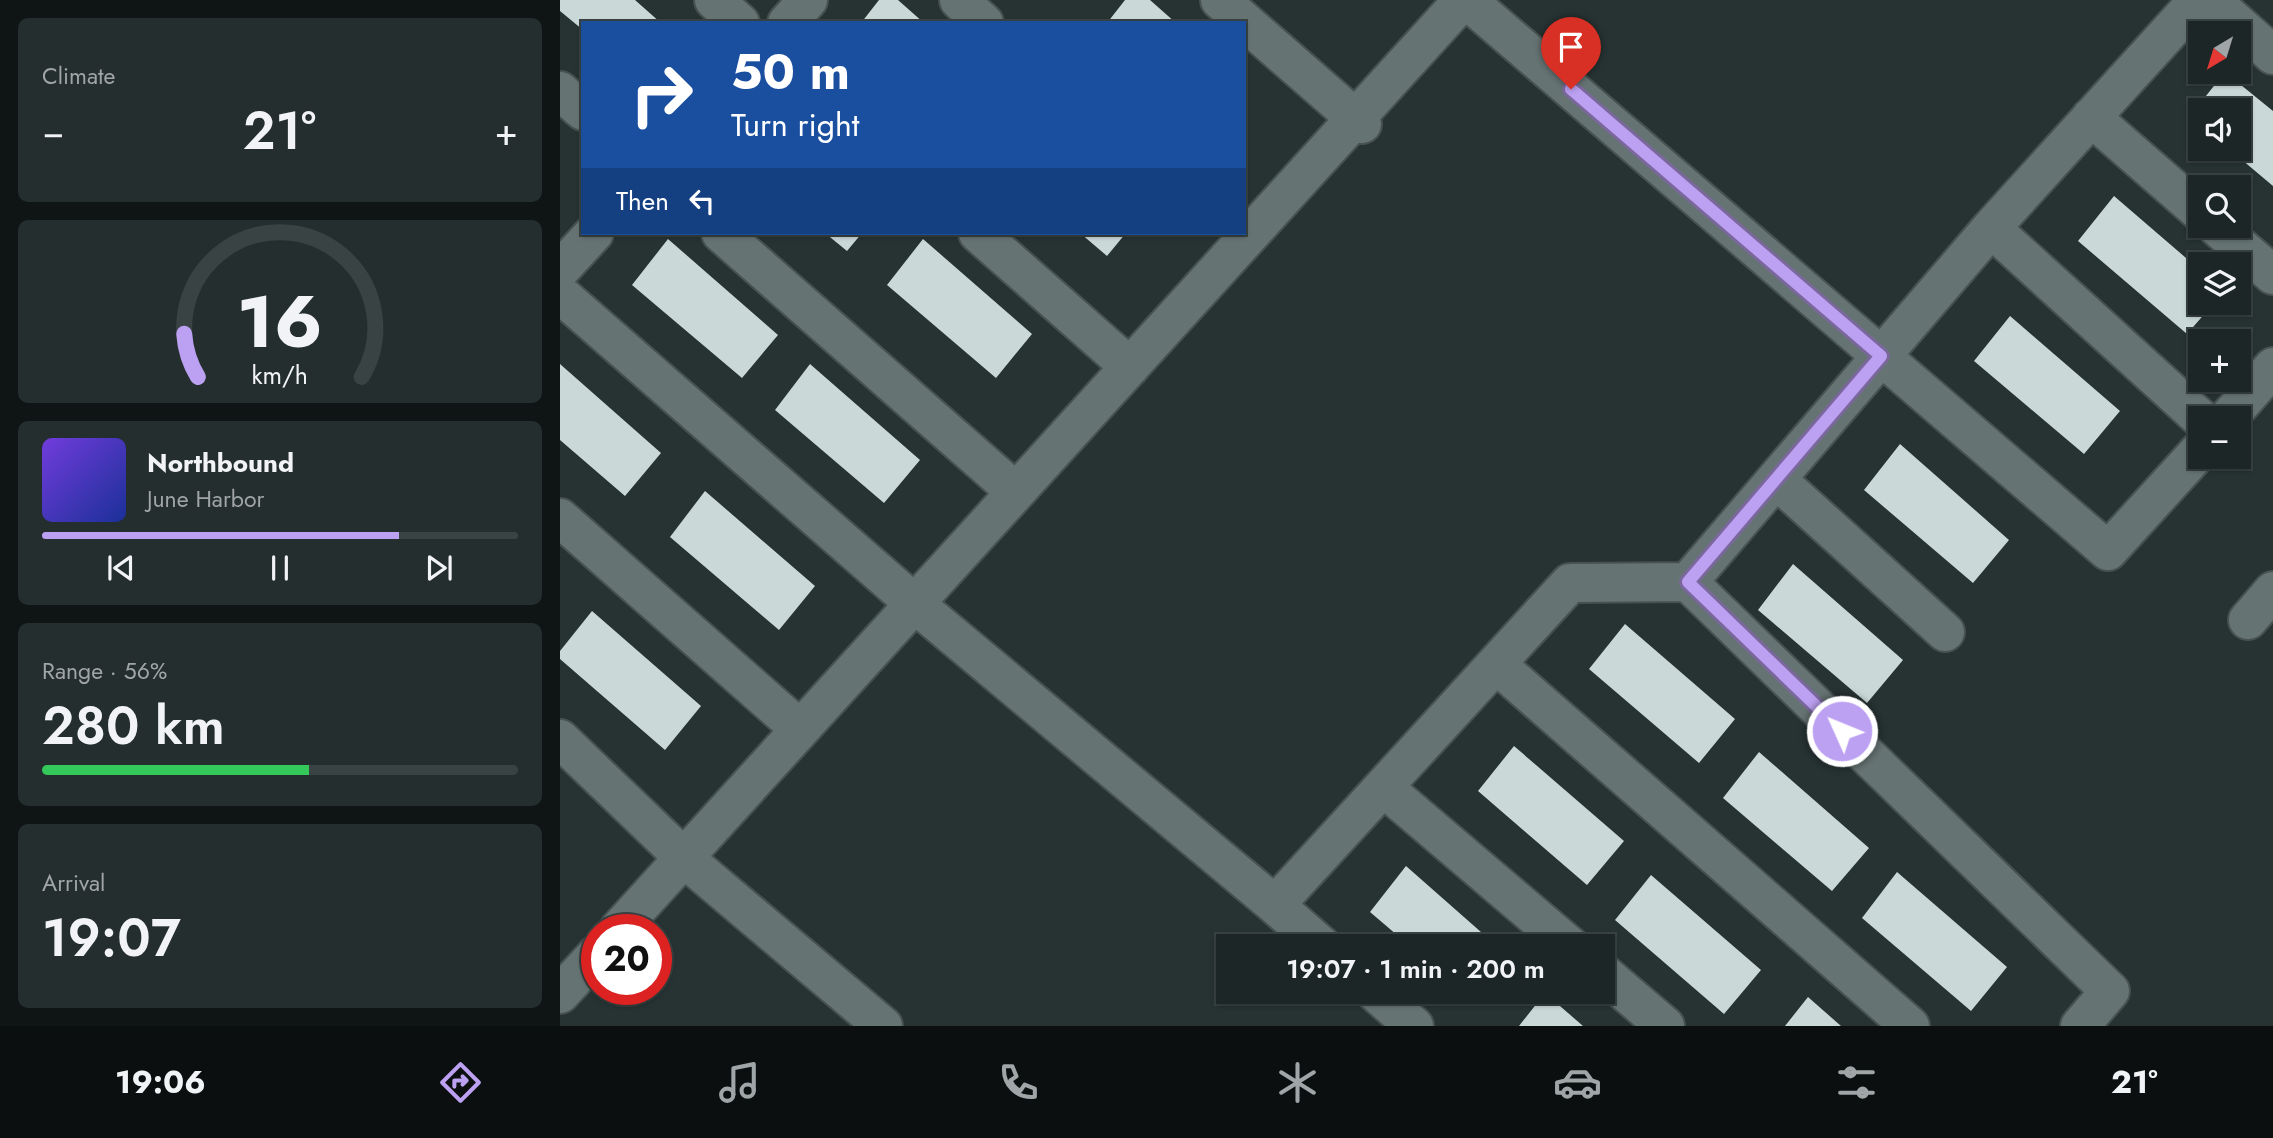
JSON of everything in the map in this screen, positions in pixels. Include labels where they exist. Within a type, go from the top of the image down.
[{"type":"lane","points":[[714,0],[738,21]]},
{"type":"lane","points":[[789,21],[808,0]]},
{"type":"lane","points":[[959,0],[982,21]]},
{"type":"lane","points":[[1220,0],[1244,21]]},
{"type":"lane","points":[[1246,225],[1359,121],[1465,0],[2108,551],[2188,463]]},
{"type":"lane","points":[[1688,582],[1990,228],[2198,0]]},
{"type":"lane","points":[[2211,0],[2273,55]]},
{"type":"lane","points":[[1246,23],[1359,121]]},
{"type":"lane","points":[[560,91],[581,109]]},
{"type":"lane","points":[[2091,117],[2188,202]]},
{"type":"lane","points":[[1990,228],[2188,407]]},
{"type":"lane","points":[[560,270],[592,235]]},
{"type":"lane","points":[[723,235],[1016,492]]},
{"type":"lane","points":[[980,235],[1130,367]]},
{"type":"lane","points":[[2230,238],[2273,275]]},
{"type":"lane","points":[[633,914],[1130,367],[1230,240]]},
{"type":"lane","points":[[560,294],[915,604],[1307,934]]},
{"type":"lane","points":[[2239,406],[2273,367]]},
{"type":"lane","points":[[1776,478],[1945,632]]},
{"type":"lane","points":[[560,518],[800,729]]},
{"type":"lane","points":[[1275,905],[1570,583],[1688,582],[2110,991],[2080,1026]]},
{"type":"lane","points":[[2248,620],[2273,591]]},
{"type":"lane","points":[[1496,664],[1910,1026]]},
{"type":"lane","points":[[560,739],[684,858],[883,1026]]},
{"type":"lane","points":[[1383,787],[1557,934]]},
{"type":"lane","points":[[560,994],[581,971]]},
{"type":"lane","points":[[1615,983],[1665,1026]]},
{"type":"lane","points":[[1389,1004],[1414,1026]]},
{"type":"building","points":[[560,0],[635,0],[659,21],[581,21],[581,28],[560,11]]},
{"type":"building","points":[[879,0],[898,0],[922,21],[863,21]]},
{"type":"building","points":[[1125,0],[1150,0],[1174,21],[1109,21]]},
{"type":"building","points":[[2215,84],[2240,84],[2273,111],[2273,186],[2243,161],[2251,161],[2251,98],[2204,98]]},
{"type":"building","points":[[2114,196],[2188,260],[2188,315],[2204,315],[2191,329],[2188,329],[2187,334],[2078,241]]},
{"type":"building","points":[[827,235],[860,235],[847,251]]},
{"type":"building","points":[[1082,235],[1124,235],[1107,256]]},
{"type":"building","points":[[668,239],[778,335],[742,378],[632,285]]},
{"type":"building","points":[[923,239],[1032,334],[996,378],[887,285]]},
{"type":"building","points":[[2010,316],[2120,411],[2084,454],[1974,361]]},
{"type":"building","points":[[560,364],[661,453],[625,496],[560,440]]},
{"type":"building","points":[[810,364],[920,460],[884,503],[775,410]]},
{"type":"building","points":[[1900,444],[2009,540],[1973,583],[1864,490]]},
{"type":"building","points":[[705,491],[815,586],[779,630],[670,537]]},
{"type":"building","points":[[1793,564],[1903,660],[1867,703],[1758,610]]},
{"type":"building","points":[[592,611],[701,706],[665,750],[560,659],[560,651]]},
{"type":"building","points":[[1625,624],[1735,719],[1699,763],[1589,669]]},
{"type":"building","points":[[1514,746],[1624,841],[1587,885],[1478,791]]},
{"type":"building","points":[[1759,752],[1869,848],[1832,891],[1723,798]]},
{"type":"building","points":[[1406,866],[1483,934],[1396,934],[1370,912]]},
{"type":"building","points":[[1897,872],[2007,967],[1971,1011],[1862,918]]},
{"type":"building","points":[[1651,875],[1761,970],[1724,1014],[1615,920]]},
{"type":"building","points":[[1808,997],[1841,1026],[1785,1026]]},
{"type":"building","points":[[1536,1004],[1558,1004],[1583,1026],[1519,1026]]},
{"type":"route","points":[[1571,89],[1881,356],[1688,582],[1842,731]]}]
